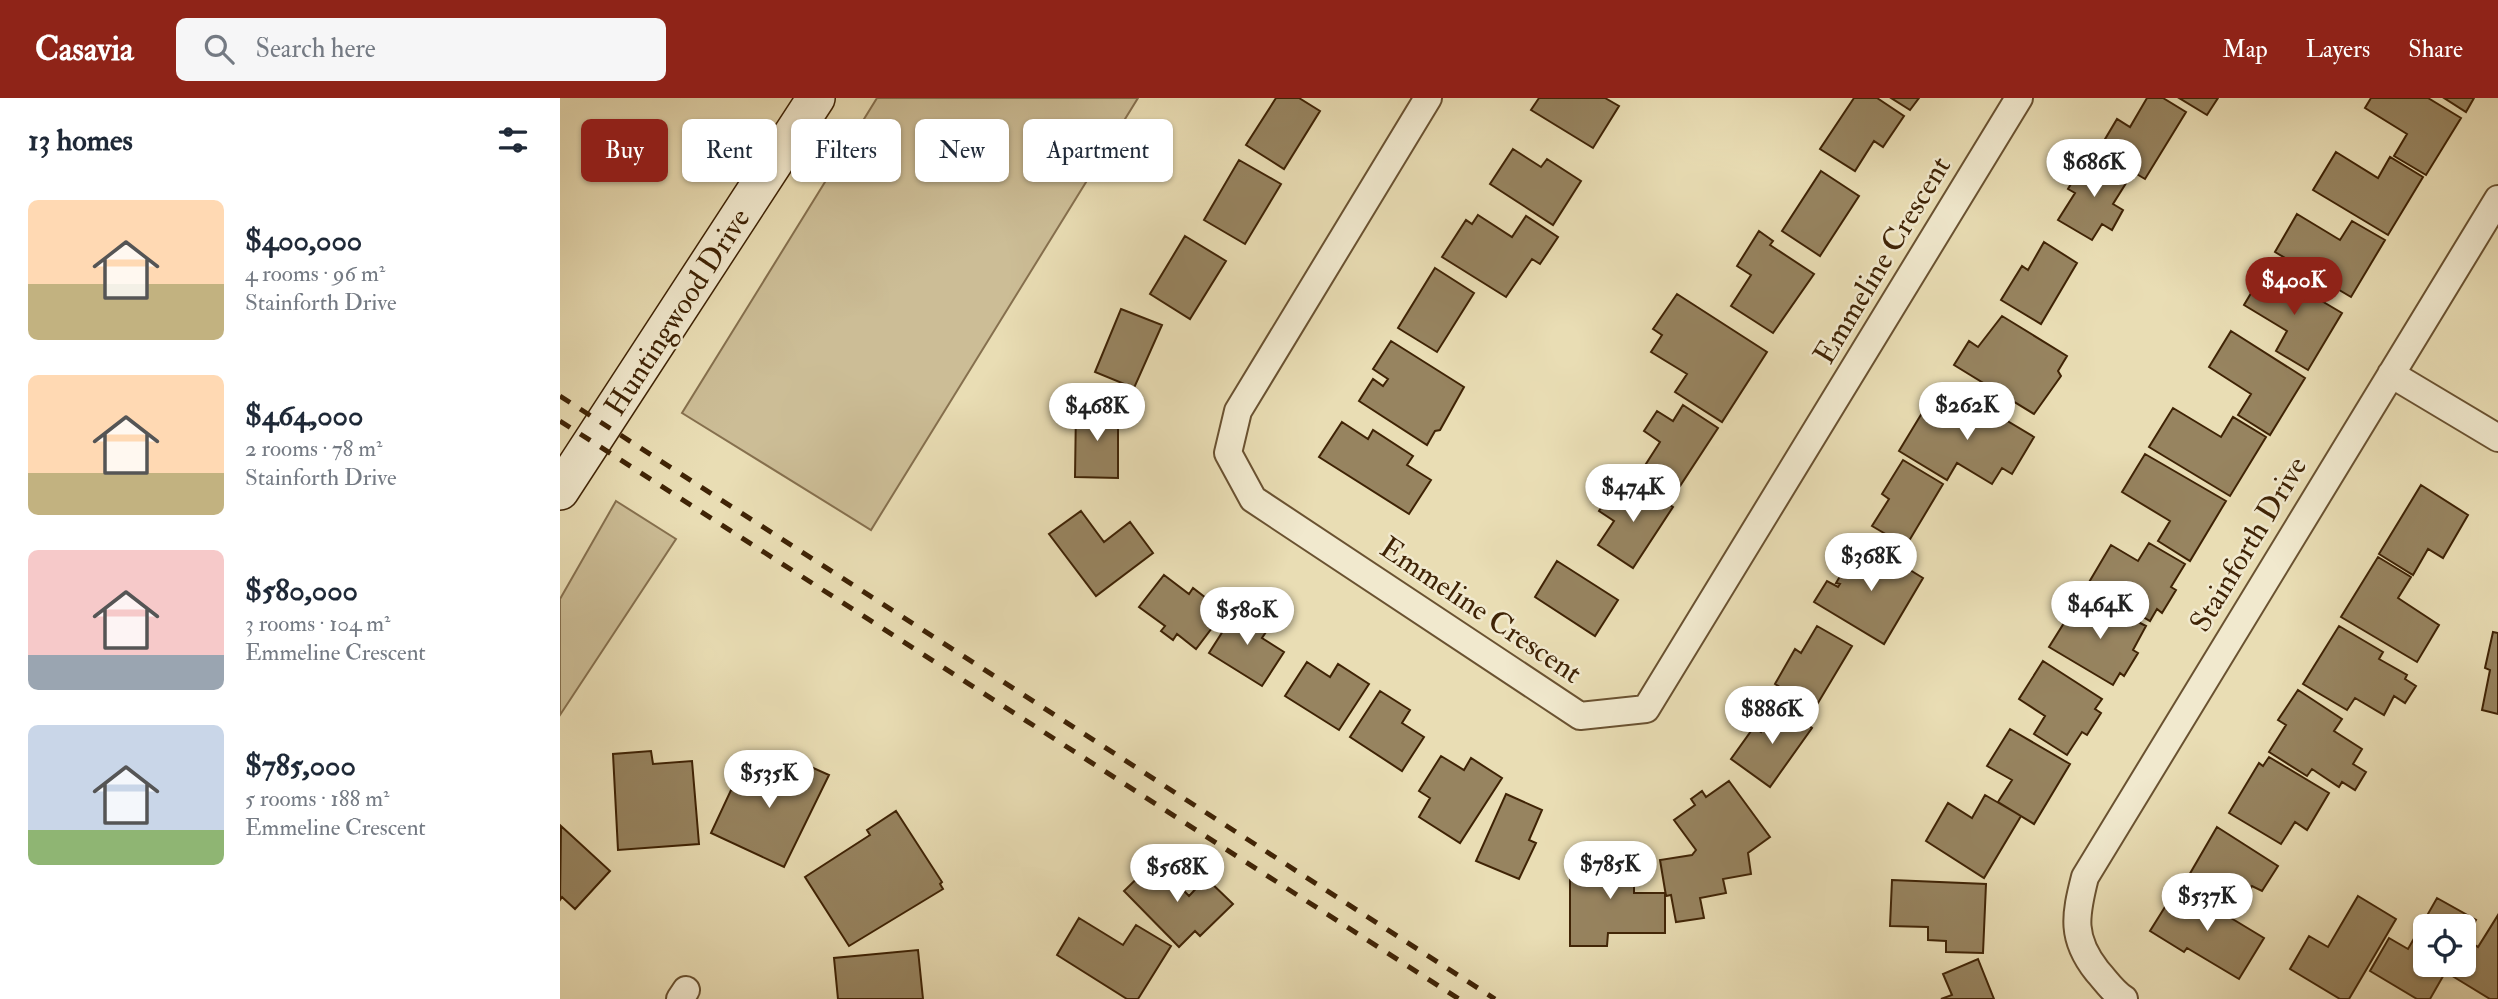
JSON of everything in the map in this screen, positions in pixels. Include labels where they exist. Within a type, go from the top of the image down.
[{"type":"street","name":"Huntingwood Drive","points":[[560,491],[816,98]]},
{"type":"street","name":"Emmeline Crescent","points":[[1429,98],[1238,411],[1228,453],[1253,499],[1580,716],[1646,709],[2019,98]]},
{"type":"street","name":"Stainforth Drive","points":[[2124,999],[2115,993],[2084,954],[2078,939],[2076,921],[2085,877],[2498,199]]},
{"type":"street","points":[[2391,374],[2498,438]]},
{"type":"shaded area","points":[[877,98],[1138,98],[1125,119],[1023,119],[1023,182],[1086,182],[871,530],[682,413],[825,182],[901,182],[901,119],[864,119]]},
{"type":"shaded area","points":[[616,501],[676,539],[560,715],[560,599]]},
{"type":"building","points":[[1276,98],[1299,98],[1320,111],[1284,169],[1246,145]]},
{"type":"building","points":[[1539,98],[1605,98],[1619,106],[1593,148],[1531,110]]},
{"type":"building","points":[[1854,98],[1877,98],[1904,116],[1883,147],[1874,141],[1855,171],[1820,149]]},
{"type":"building","points":[[1891,98],[1919,98],[1910,110]]},
{"type":"building","points":[[2147,98],[2163,98],[2186,112],[2145,179],[2098,151],[2117,119],[2130,127]]},
{"type":"building","points":[[2179,98],[2218,98],[2207,115]]},
{"type":"building","points":[[2371,98],[2428,98],[2461,118],[2426,175],[2394,156],[2407,134],[2365,108]]},
{"type":"building","points":[[2444,98],[2474,98],[2466,112]]},
{"type":"building","points":[[1513,149],[1541,167],[1547,159],[1581,181],[1553,225],[1490,184]]},
{"type":"building","points":[[2336,152],[2378,178],[2390,157],[2423,177],[2388,235],[2313,190]]},
{"type":"building","points":[[2088,155],[2128,180],[2113,204],[2123,210],[2112,230],[2102,224],[2092,240],[2058,220],[2075,193],[2068,189]]},
{"type":"building","points":[[1239,160],[1281,184],[1245,244],[1204,220]]},
{"type":"building","points":[[1821,171],[1859,196],[1820,256],[1782,231]]},
{"type":"building","points":[[2297,214],[2340,240],[2352,221],[2385,240],[2351,297],[2275,252]]},
{"type":"building","points":[[1478,215],[1512,237],[1526,216],[1558,237],[1540,264],[1532,259],[1506,297],[1442,257],[1466,220],[1472,224]]},
{"type":"building","points":[[1759,231],[1773,241],[1770,245],[1814,274],[1773,333],[1731,306],[1751,275],[1737,266]]},
{"type":"building","points":[[1185,236],[1226,261],[1190,319],[1150,294]]},
{"type":"building","points":[[2044,242],[2077,263],[2041,324],[2001,300],[2022,266],[2028,270]]},
{"type":"building","points":[[1435,268],[1474,293],[1437,352],[1398,328]]},
{"type":"building","points":[[2266,268],[2342,313],[2308,370],[2276,351],[2287,331],[2244,305]]},
{"type":"building","points":[[1677,294],[1767,352],[1722,422],[1675,392],[1687,374],[1651,352],[1662,335],[1653,329]]},
{"type":"building","points":[[1121,309],[1162,325],[1134,388],[1095,372]]},
{"type":"building","points":[[2002,316],[2067,356],[2058,371],[2061,376],[2034,414],[1954,365],[1969,341],[1978,347]]},
{"type":"building","points":[[2231,331],[2305,378],[2270,435],[2238,415],[2251,394],[2209,367]]},
{"type":"building","points":[[1391,341],[1464,387],[1440,430],[1435,431],[1427,445],[1359,401],[1373,379],[1383,386],[1388,379],[1373,369]]},
{"type":"building","points":[[1964,395],[2034,437],[2012,474],[2002,468],[1992,484],[1957,463],[1947,480],[1899,451],[1925,408],[1955,426],[1957,421],[1951,417]]},
{"type":"building","points":[[1683,405],[1718,428],[1678,489],[1644,467],[1660,442],[1644,431],[1657,411],[1673,421]]},
{"type":"building","points":[[1076,408],[1118,409],[1118,478],[1075,477]]},
{"type":"building","points":[[2173,408],[2221,437],[2233,417],[2266,437],[2230,496],[2149,447]]},
{"type":"building","points":[[1342,422],[1368,439],[1373,430],[1413,456],[1407,465],[1431,480],[1409,514],[1319,457]]},
{"type":"building","points":[[2145,454],[2226,501],[2190,561],[2158,541],[2170,521],[2122,492]]},
{"type":"building","points":[[1903,460],[1943,484],[1906,546],[1872,526],[1889,499],[1882,494]]},
{"type":"building","points":[[1639,485],[1673,507],[1633,568],[1598,545],[1614,521],[1599,511],[1611,492],[1627,502]]},
{"type":"building","points":[[2421,485],[2468,515],[2443,558],[2428,549],[2413,575],[2379,554]]},
{"type":"building","points":[[1081,511],[1104,542],[1130,522],[1153,553],[1096,596],[1049,534]]},
{"type":"building","points":[[1866,543],[1923,578],[1884,644],[1814,602],[1827,581],[1838,587],[1840,584],[1836,583],[1849,561],[1854,564]]},
{"type":"building","points":[[2149,543],[2185,564],[2171,587],[2176,590],[2162,613],[2157,609],[2150,621],[2088,584],[2111,545],[2138,561]]},
{"type":"building","points":[[2378,557],[2411,577],[2398,598],[2439,625],[2417,662],[2341,617]]},
{"type":"building","points":[[1557,561],[1618,600],[1595,636],[1535,597]]},
{"type":"building","points":[[1164,575],[1189,594],[1193,588],[1224,612],[1196,649],[1177,634],[1173,640],[1161,631],[1165,626],[1139,607]]},
{"type":"building","points":[[2097,601],[2146,626],[2133,650],[2138,653],[2124,676],[2120,673],[2113,685],[2049,647],[2074,607],[2088,616]]},
{"type":"building","points":[[1239,606],[1270,626],[1262,638],[1284,652],[1262,686],[1209,653]]},
{"type":"building","points":[[1817,626],[1852,646],[1815,708],[1775,684],[1795,649],[1801,653]]},
{"type":"building","points":[[2339,626],[2383,652],[2379,659],[2407,675],[2405,679],[2416,686],[2405,703],[2394,696],[2384,715],[2355,698],[2347,710],[2303,684]]},
{"type":"building","points":[[2493,632],[2498,633],[2498,714],[2482,710],[2490,670],[2485,668]]},
{"type":"building","points":[[2043,661],[2102,699],[2095,709],[2101,713],[2087,735],[2082,732],[2067,755],[2034,734],[2045,716],[2019,699]]},
{"type":"building","points":[[1307,662],[1330,677],[1338,664],[1369,684],[1339,730],[1285,696]]},
{"type":"building","points":[[2298,690],[2342,719],[2334,731],[2362,749],[2353,764],[2366,772],[2355,790],[2342,782],[2339,787],[2312,769],[2307,776],[2269,752],[2286,725],[2278,720]]},
{"type":"building","points":[[1380,691],[1410,710],[1402,723],[1424,737],[1402,771],[1350,737]]},
{"type":"building","points":[[1780,705],[1812,728],[1770,787],[1731,759],[1754,727],[1761,732]]},
{"type":"building","points":[[2010,729],[2070,764],[2034,824],[1998,802],[2012,780],[1987,766]]},
{"type":"building","points":[[651,751],[653,764],[692,761],[699,844],[618,850],[613,754]]},
{"type":"building","points":[[1441,756],[1464,770],[1471,758],[1502,778],[1460,843],[1419,817],[1430,798],[1419,791]]},
{"type":"building","points":[[2269,757],[2329,793],[2307,830],[2295,822],[2281,844],[2229,813],[2259,763],[2263,766]]},
{"type":"building","points":[[746,758],[792,779],[800,762],[829,775],[784,867],[711,833]]},
{"type":"building","points":[[1729,781],[1770,837],[1748,853],[1751,874],[1723,879],[1726,893],[1700,898],[1704,918],[1676,922],[1671,895],[1666,896],[1660,860],[1692,855],[1696,850],[1674,820],[1695,805],[1691,799],[1702,791],[1706,797]]},
{"type":"building","points":[[1506,794],[1542,810],[1529,840],[1536,843],[1519,879],[1476,861]]},
{"type":"building","points":[[1985,795],[2021,816],[1984,878],[1926,841],[1948,803],[1972,818]]},
{"type":"building","points":[[896,811],[942,882],[940,884],[943,889],[849,946],[805,877],[870,835],[867,830]]},
{"type":"building","points":[[561,826],[610,871],[575,909],[562,897],[560,900]]},
{"type":"building","points":[[2217,827],[2278,866],[2262,891],[2252,886],[2239,907],[2188,877]]},
{"type":"building","points":[[1570,855],[1634,855],[1634,893],[1665,893],[1665,933],[1608,933],[1607,946],[1570,946]]},
{"type":"building","points":[[1155,861],[1189,896],[1206,878],[1233,904],[1200,936],[1195,931],[1179,947],[1124,891]]},
{"type":"building","points":[[1892,880],[1986,884],[1983,953],[1946,952],[1946,941],[1928,940],[1928,927],[1890,926]]},
{"type":"building","points":[[2178,886],[2264,938],[2239,979],[2187,948],[2184,952],[2150,931]]},
{"type":"building","points":[[2358,896],[2396,919],[2349,999],[2340,999],[2290,969],[2309,936],[2328,947]]},
{"type":"building","points":[[2437,898],[2465,914],[2428,914]]},
{"type":"building","points":[[2498,915],[2498,999],[2490,999],[2454,977],[2476,977],[2476,946],[2478,947]]},
{"type":"building","points":[[1079,918],[1123,945],[1136,925],[1171,946],[1138,999],[1127,999],[1057,955]]},
{"type":"building","points":[[2389,938],[2408,949],[2413,940],[2413,977],[2443,977],[2430,999],[2417,999],[2370,971]]},
{"type":"building","points":[[918,950],[923,999],[838,999],[834,958]]},
{"type":"building","points":[[1978,959],[1994,999],[1941,999],[1952,995],[1943,974]]},
{"type":"railway","points":[[560,396],[1495,999]]},
{"type":"railway","points":[[560,421],[1459,999]]}]
